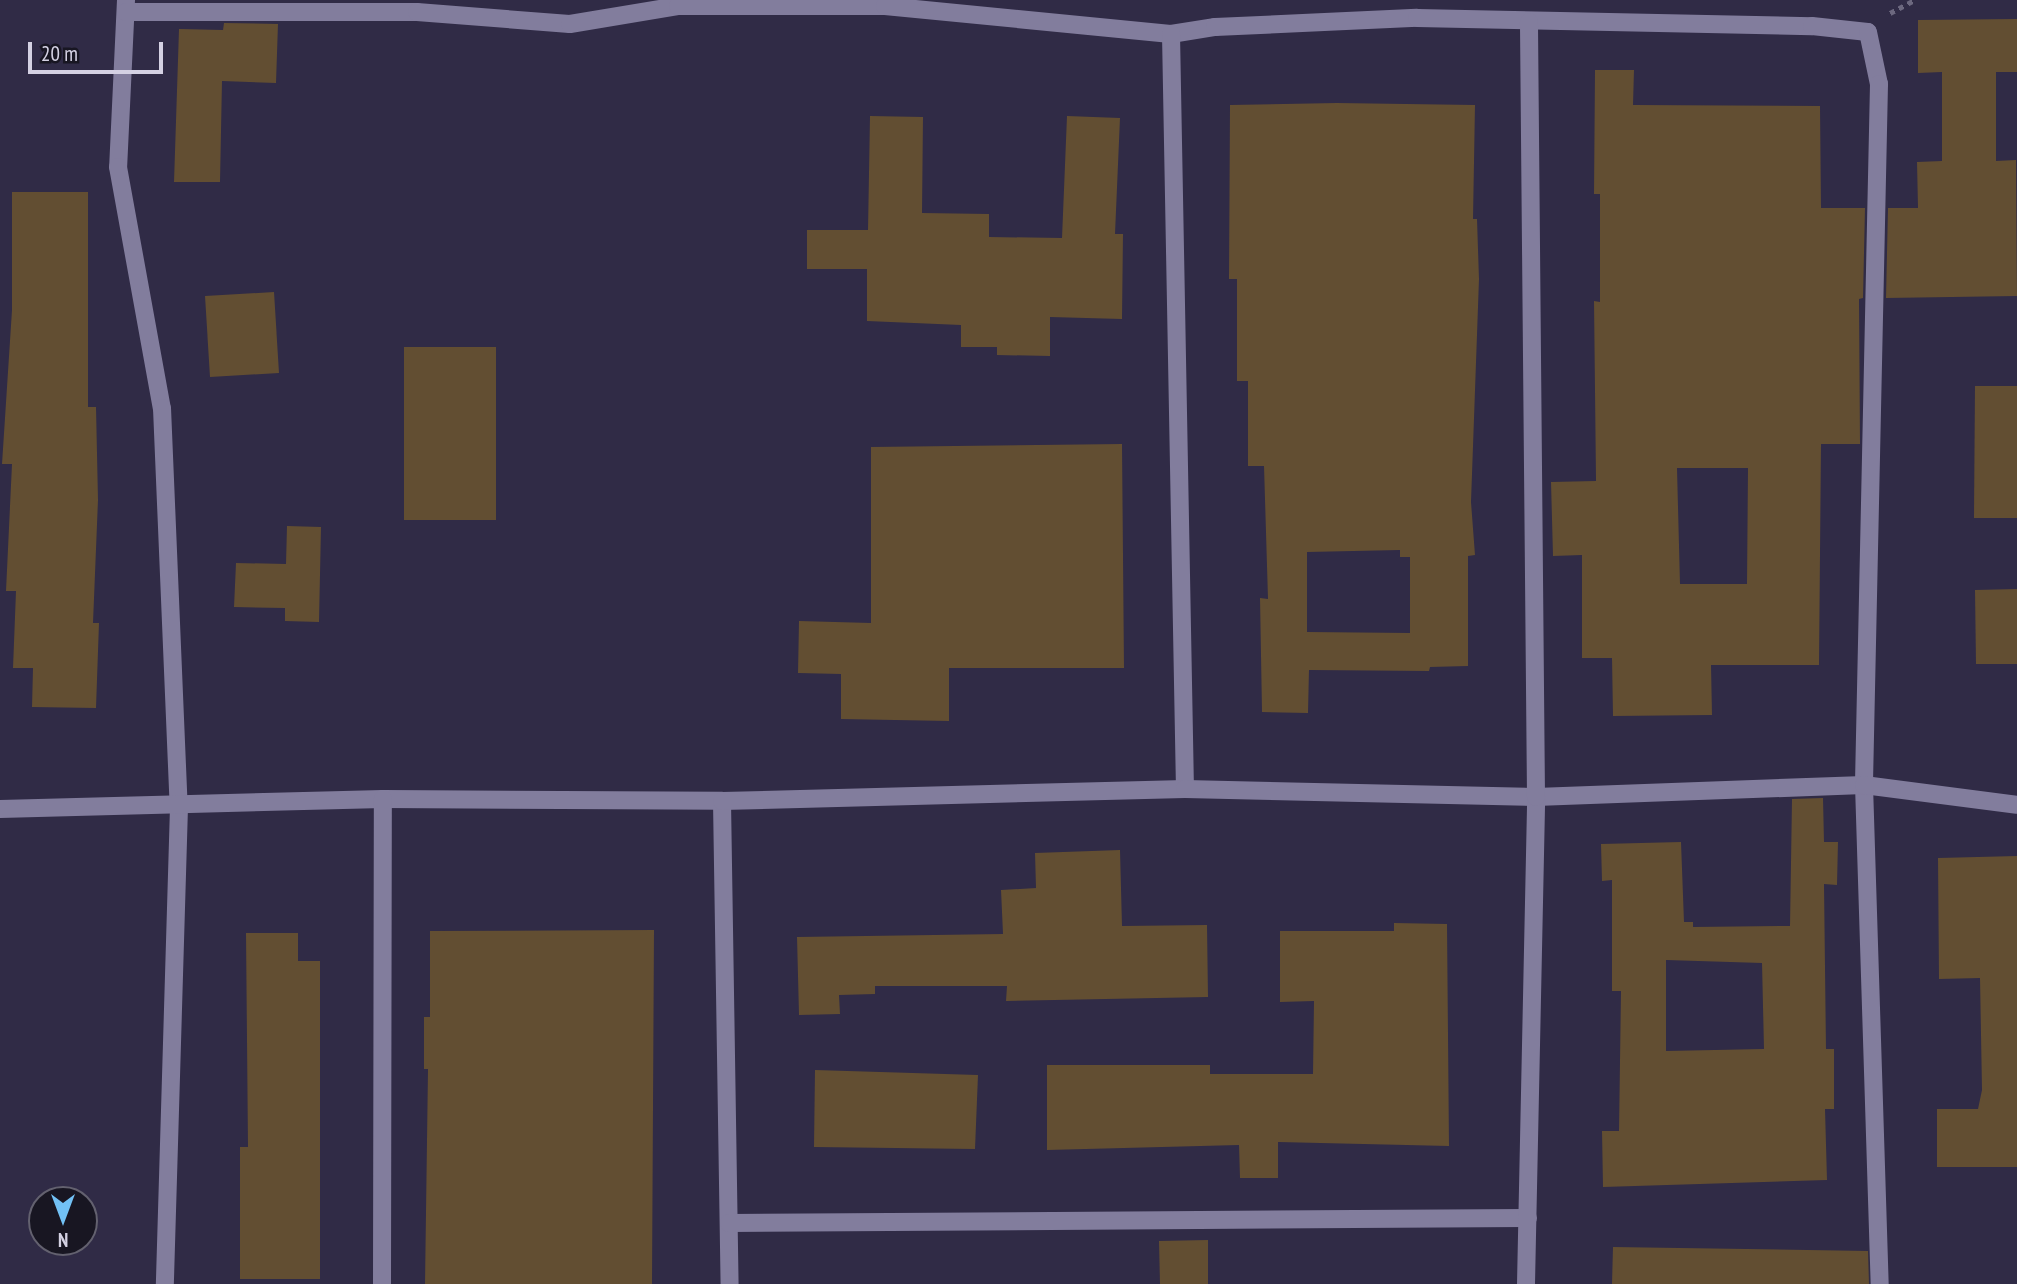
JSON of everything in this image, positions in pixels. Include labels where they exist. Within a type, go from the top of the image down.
[{"type":"street","points":[[165,1284],[179,807],[162,408],[118,167],[126,6],[417,12],[570,24],[678,6],[885,6],[1171,34],[1215,27],[1417,18],[1812,26],[1868,32],[1879,84],[1864,785],[1880,1284]]},
{"type":"street","points":[[1526,1284],[1536,797],[1529,22]]},
{"type":"street","points":[[1171,34],[1185,789]]},
{"type":"street","points":[[0,809],[179,807],[383,799],[722,801],[1185,789],[1536,797],[1864,785],[2017,805]]},
{"type":"street","points":[[382,1284],[383,799]]},
{"type":"street","points":[[722,801],[730,1284]]},
{"type":"street","points":[[729,1223],[1528,1218]]},
{"type":"building","points":[[2017,19],[2017,72],[1996,72],[1996,161],[2016,160],[2017,296],[1886,298],[1888,208],[1918,208],[1917,162],[1942,161],[1942,72],[1918,73],[1918,20]]},
{"type":"building","points":[[224,23],[278,24],[276,83],[222,81],[220,182],[174,182],[179,29],[223,30]]},
{"type":"building","points":[[1595,70],[1634,70],[1633,105],[1820,106],[1821,208],[1865,208],[1863,298],[1859,299],[1860,444],[1821,444],[1819,665],[1711,665],[1712,715],[1613,716],[1612,658],[1582,658],[1582,555],[1553,556],[1551,482],[1596,481],[1594,301],[1600,302],[1600,194],[1594,194]],"holes":[[[1677,468],[1748,468],[1747,584],[1680,584]]]},
{"type":"building","points":[[1230,105],[1475,105],[1473,219],[1477,219],[1479,279],[1471,502],[1475,555],[1468,556],[1468,666],[1430,667],[1429,671],[1309,670],[1308,713],[1262,712],[1260,598],[1268,599],[1264,466],[1248,466],[1248,381],[1237,381],[1237,279],[1229,279]],"holes":[[[1400,550],[1400,557],[1410,557],[1410,633],[1307,632],[1307,552]]]},
{"type":"building","points":[[870,116],[923,117],[922,213],[989,214],[989,237],[1062,238],[1067,116],[1120,118],[1115,234],[1123,234],[1122,319],[1050,317],[1050,356],[997,355],[997,347],[961,347],[961,325],[867,321],[867,269],[807,269],[807,230],[868,230]]},
{"type":"building","points":[[12,192],[88,192],[88,407],[96,407],[98,500],[93,623],[99,623],[96,708],[32,707],[33,668],[13,668],[16,591],[6,591],[12,464],[2,464],[12,310]]},
{"type":"building","points":[[274,292],[279,373],[210,377],[205,296]]},
{"type":"building","points":[[404,347],[496,347],[496,520],[404,520]]},
{"type":"building","points":[[1975,386],[2017,386],[2017,518],[1974,518]]},
{"type":"building","points":[[1122,444],[1124,668],[949,668],[949,721],[841,719],[841,674],[798,673],[799,621],[871,623],[871,447]]},
{"type":"building","points":[[287,526],[321,527],[319,622],[285,621],[285,608],[234,607],[236,563],[286,564]]},
{"type":"building","points":[[2017,589],[2017,664],[1976,664],[1975,590]]},
{"type":"building","points":[[1823,798],[1824,842],[1838,842],[1837,885],[1824,884],[1826,1049],[1834,1049],[1834,1109],[1825,1109],[1827,1180],[1603,1187],[1602,1131],[1619,1131],[1621,991],[1612,991],[1612,880],[1602,881],[1601,844],[1681,842],[1684,922],[1693,922],[1693,927],[1790,926],[1792,799]],"holes":[[[1666,960],[1762,963],[1764,1049],[1666,1051]]]},
{"type":"building","points":[[1120,850],[1122,926],[1207,925],[1208,997],[1006,1001],[1007,986],[875,986],[875,994],[839,995],[840,1014],[799,1015],[797,937],[1003,934],[1001,890],[1036,888],[1035,853]]},
{"type":"building","points":[[2017,856],[2017,1167],[1937,1167],[1937,1109],[1978,1109],[1982,1090],[1980,978],[1939,979],[1938,858]]},
{"type":"building","points":[[1394,923],[1447,924],[1449,1146],[1278,1142],[1278,1178],[1240,1178],[1239,1145],[1047,1150],[1047,1065],[1210,1065],[1210,1074],[1313,1074],[1314,1001],[1280,1002],[1280,931],[1394,931]]},
{"type":"building","points":[[654,930],[652,1284],[425,1284],[428,1069],[424,1069],[424,1017],[430,1017],[430,931]]},
{"type":"building","points":[[246,933],[298,933],[298,961],[320,961],[320,1279],[240,1279],[240,1147],[248,1147]]},
{"type":"building","points":[[815,1070],[978,1075],[975,1149],[814,1147]]},
{"type":"building","points":[[1208,1240],[1208,1284],[1160,1284],[1159,1241]]},
{"type":"building","points":[[1613,1247],[1868,1251],[1869,1284],[1612,1284]]}]
